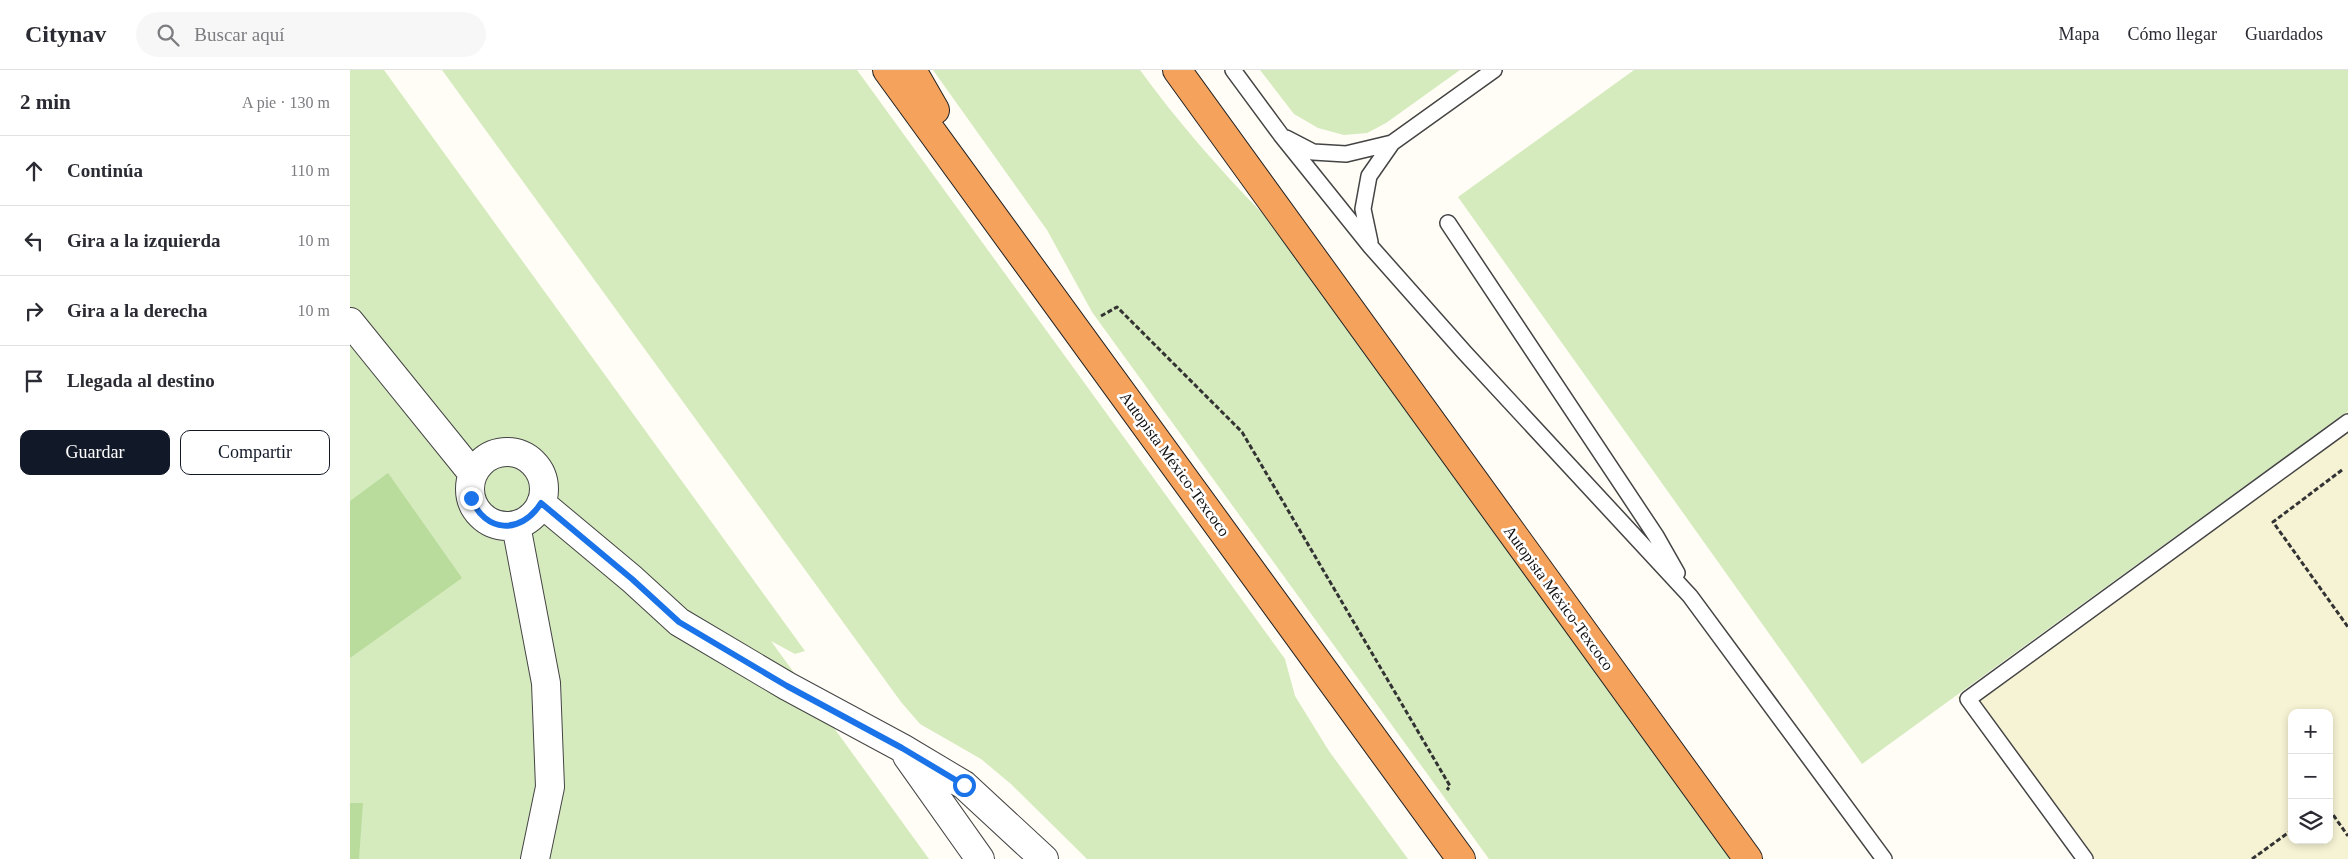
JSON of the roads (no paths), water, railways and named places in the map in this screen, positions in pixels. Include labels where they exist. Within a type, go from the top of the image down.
[{"type":"highway","name":"Autopista México-Texcoco","points":[[887,70],[1000,223],[1460,859]]},
{"type":"highway","points":[[912,70],[1000,223]]},
{"type":"highway","points":[[1156,70],[1211,116]]},
{"type":"highway","name":"Autopista México-Texcoco","points":[[1177,70],[1748,859]]},
{"type":"street","points":[[350,322],[473,474]]},
{"type":"street","points":[[511,452],[522,455],[539,470],[543,492],[541,503],[526,520],[516,525],[494,524],[476,509],[471,498],[470,486],[473,474],[479,464],[488,456],[511,452]]},
{"type":"street","points":[[541,503],[632,579],[679,622],[787,686],[902,748],[964,785],[1044,859]]},
{"type":"street","points":[[516,525],[546,683],[550,787],[535,859]]},
{"type":"street","points":[[902,748],[980,859]]},
{"type":"lane","points":[[1233,70],[1281,135],[1371,246],[1465,353],[1690,596],[1884,859]]},
{"type":"lane","points":[[1371,246],[1362,209],[1369,176],[1392,143],[1494,70]]},
{"type":"lane","points":[[1281,135],[1313,152],[1346,154],[1392,143]]},
{"type":"lane","points":[[1448,223],[1656,536],[1690,596]]},
{"type":"lane","points":[[2085,859],[1968,699],[2348,422]]}]
